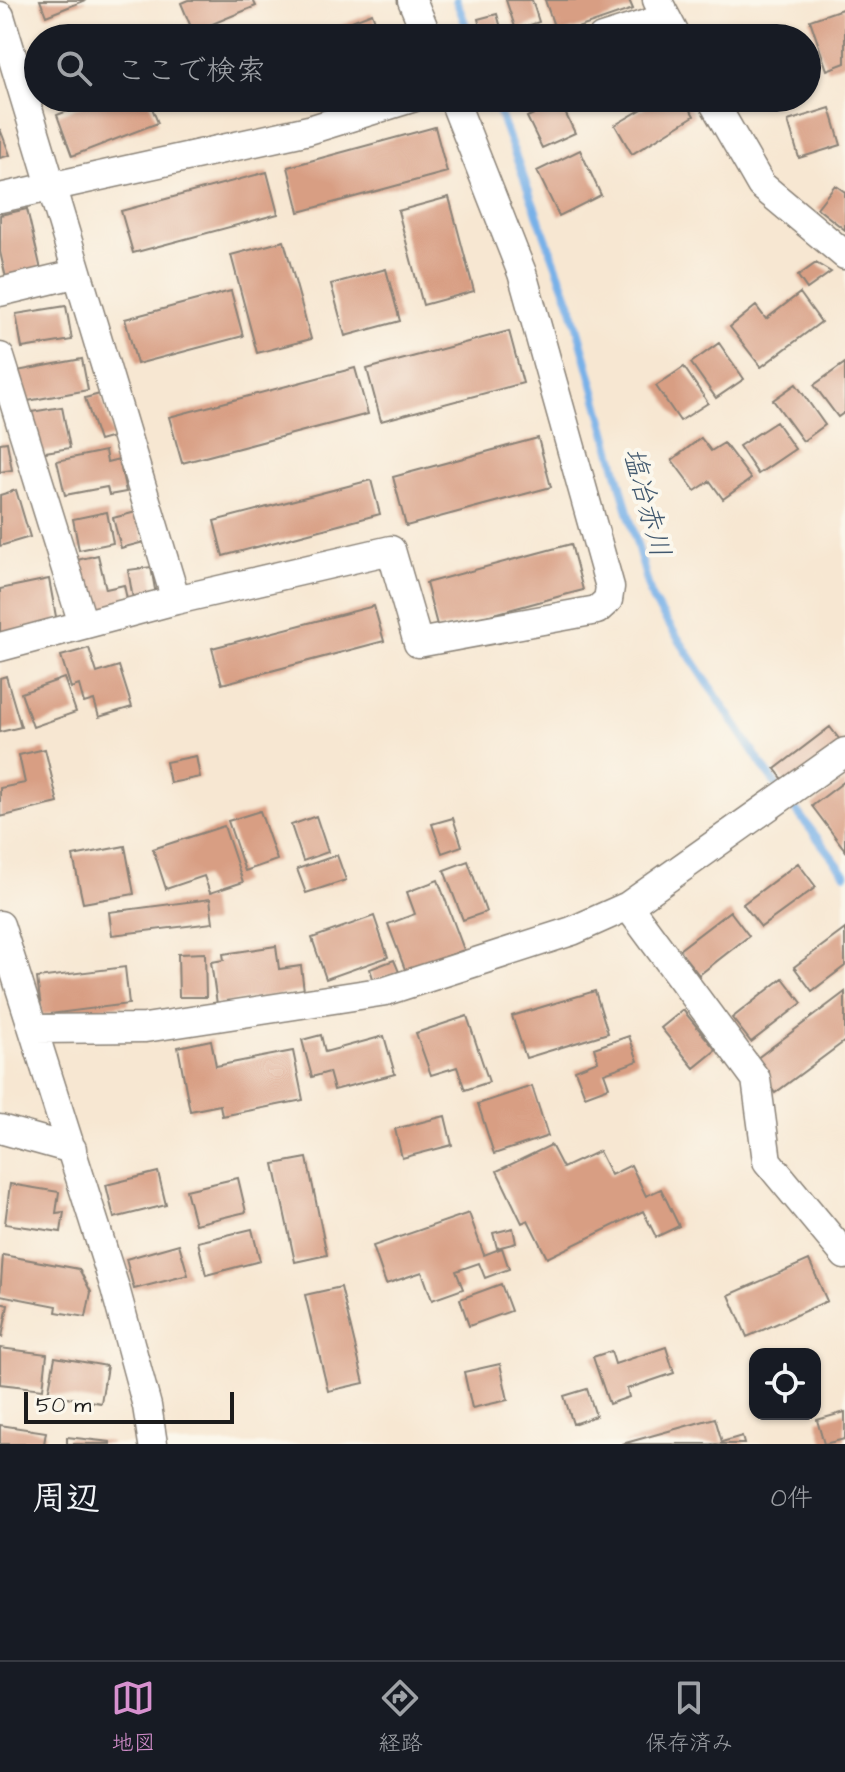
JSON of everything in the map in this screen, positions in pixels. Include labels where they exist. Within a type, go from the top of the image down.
[{"type":"street","points":[[412,0],[422,24]]},
{"type":"street","points":[[0,16],[24,95]]},
{"type":"street","points":[[29,112],[75,274],[176,600]]},
{"type":"street","points":[[0,198],[309,130],[367,112]]},
{"type":"street","points":[[0,647],[176,600],[391,550],[418,643],[597,610],[608,600],[610,587],[522,273],[459,112]]},
{"type":"street","points":[[719,112],[761,185],[845,255]]},
{"type":"street","points":[[0,292],[75,274]]},
{"type":"street","points":[[0,357],[83,624]]},
{"type":"street","points":[[35,1029],[145,1028],[386,991],[572,931],[628,906],[845,752]]},
{"type":"street","points":[[628,906],[756,1079],[767,1161],[845,1255]]},
{"type":"street","points":[[0,925],[115,1288],[147,1406],[153,1444]]},
{"type":"street","points":[[0,1129],[72,1149]]},
{"type":"building","points":[[40,0],[86,0],[46,16]]},
{"type":"building","points":[[188,0],[253,0],[256,6],[212,24],[190,24],[181,3]]},
{"type":"building","points":[[506,0],[532,0],[539,22],[514,24]]},
{"type":"building","points":[[545,0],[629,0],[633,9],[589,24],[553,24]]},
{"type":"building","points":[[845,8],[845,63],[827,70],[821,52],[821,24],[811,24],[810,20]]},
{"type":"building","points":[[372,13],[376,24],[344,24]]},
{"type":"building","points":[[497,14],[500,24],[479,24],[478,19]]},
{"type":"building","points":[[830,108],[841,145],[799,158],[788,121]]},
{"type":"building","points":[[65,112],[154,112],[158,123],[72,156],[57,115]]},
{"type":"building","points":[[538,112],[565,112],[575,133],[542,148],[527,117]]},
{"type":"building","points":[[637,112],[692,112],[694,116],[632,154],[615,125]]},
{"type":"building","points":[[435,127],[447,172],[299,212],[288,167]]},
{"type":"building","points":[[0,129],[10,155],[0,158]]},
{"type":"building","points":[[580,150],[601,195],[559,216],[537,171]]},
{"type":"building","points":[[267,172],[278,214],[133,253],[121,211]]},
{"type":"building","points":[[835,185],[845,192],[845,230],[817,208]]},
{"type":"building","points":[[449,197],[474,291],[423,305],[398,211]]},
{"type":"building","points":[[27,209],[42,274],[7,282],[0,252],[0,215]]},
{"type":"building","points":[[284,241],[311,339],[257,353],[231,255]]},
{"type":"building","points":[[816,263],[831,272],[807,289],[798,276]]},
{"type":"building","points":[[386,269],[400,321],[345,336],[331,284]]},
{"type":"building","points":[[231,291],[243,336],[137,364],[125,319]]},
{"type":"building","points":[[800,293],[821,322],[761,367],[730,327],[756,306],[766,319]]},
{"type":"building","points":[[66,306],[72,340],[22,348],[16,314]]},
{"type":"building","points":[[509,331],[523,383],[381,421],[367,369]]},
{"type":"building","points":[[719,343],[744,379],[716,398],[691,363]]},
{"type":"building","points":[[82,359],[88,390],[22,402],[17,371]]},
{"type":"building","points":[[845,363],[845,412],[838,417],[814,385]]},
{"type":"building","points":[[684,367],[708,403],[680,421],[656,386]]},
{"type":"building","points":[[355,368],[368,414],[182,463],[169,417]]},
{"type":"building","points":[[796,384],[825,425],[803,441],[773,400]]},
{"type":"building","points":[[100,394],[113,437],[99,441],[85,398]]},
{"type":"building","points":[[62,407],[70,448],[39,453],[31,412]]},
{"type":"building","points":[[776,422],[795,449],[758,474],[739,446]]},
{"type":"building","points":[[538,438],[551,487],[406,526],[393,477]]},
{"type":"building","points":[[701,438],[711,451],[724,443],[751,479],[723,499],[710,481],[695,491],[672,460]]},
{"type":"building","points":[[7,442],[12,470],[0,472],[0,443]]},
{"type":"building","points":[[105,451],[107,462],[119,459],[126,492],[109,495],[107,487],[65,495],[57,461]]},
{"type":"building","points":[[371,480],[380,514],[223,556],[214,521]]},
{"type":"building","points":[[16,490],[30,537],[0,546],[0,495]]},
{"type":"building","points":[[107,512],[113,543],[79,550],[73,519]]},
{"type":"building","points":[[136,512],[144,542],[121,548],[113,518]]},
{"type":"building","points":[[571,544],[583,590],[438,629],[426,583]]},
{"type":"building","points":[[98,555],[106,589],[124,585],[128,604],[85,614],[73,561]]},
{"type":"building","points":[[151,567],[156,595],[133,599],[128,570]]},
{"type":"building","points":[[49,579],[57,622],[0,634],[0,589]]},
{"type":"building","points":[[374,606],[384,641],[222,684],[212,648]]},
{"type":"building","points":[[89,648],[97,673],[119,666],[132,707],[99,717],[94,700],[84,703],[79,685],[71,688],[61,656]]},
{"type":"building","points":[[6,676],[21,727],[0,732],[0,678]]},
{"type":"building","points":[[64,678],[76,712],[33,727],[21,693]]},
{"type":"building","points":[[830,727],[843,744],[788,786],[775,769]]},
{"type":"building","points":[[45,749],[58,803],[0,817],[0,788],[25,783],[19,755]]},
{"type":"building","points":[[196,756],[200,777],[170,783],[166,762]]},
{"type":"building","points":[[845,781],[845,850],[812,806]]},
{"type":"building","points":[[260,811],[277,860],[245,871],[228,821]]},
{"type":"building","points":[[316,816],[328,852],[303,861],[291,825]]},
{"type":"building","points":[[453,818],[462,846],[442,853],[432,824]]},
{"type":"building","points":[[224,826],[243,882],[210,893],[204,876],[166,889],[153,849]]},
{"type":"building","points":[[125,846],[134,894],[83,903],[73,856]]},
{"type":"building","points":[[337,855],[346,880],[306,893],[297,869]]},
{"type":"building","points":[[468,861],[486,912],[463,920],[444,870]]},
{"type":"building","points":[[798,863],[816,887],[761,927],[743,904]]},
{"type":"building","points":[[438,880],[464,950],[406,972],[388,924],[415,914],[407,892]]},
{"type":"building","points":[[210,899],[213,923],[112,935],[109,912]]},
{"type":"building","points":[[730,911],[749,936],[699,975],[679,950]]},
{"type":"building","points":[[374,916],[388,957],[326,979],[312,938]]},
{"type":"building","points":[[845,929],[845,966],[812,991],[794,967]]},
{"type":"building","points":[[276,946],[279,969],[301,966],[304,991],[217,1004],[211,962],[224,960],[223,954]]},
{"type":"building","points":[[205,953],[206,997],[179,997],[178,954]]},
{"type":"building","points":[[394,960],[399,972],[374,981],[370,969]]},
{"type":"building","points":[[125,967],[129,1004],[42,1015],[37,978]]},
{"type":"building","points":[[783,978],[802,1003],[751,1042],[732,1018]]},
{"type":"building","points":[[595,991],[608,1033],[526,1058],[512,1016]]},
{"type":"building","points":[[845,992],[845,1041],[775,1093],[752,1062]]},
{"type":"building","points":[[683,1010],[716,1050],[694,1068],[661,1028]]},
{"type":"building","points":[[467,1016],[489,1082],[465,1090],[457,1067],[431,1075],[416,1033]]},
{"type":"building","points":[[321,1035],[325,1052],[384,1036],[395,1074],[334,1090],[329,1072],[312,1077],[302,1040]]},
{"type":"building","points":[[629,1036],[638,1061],[604,1073],[609,1087],[585,1096],[575,1070],[598,1061],[594,1048]]},
{"type":"building","points":[[211,1040],[216,1066],[293,1051],[303,1100],[222,1116],[220,1105],[190,1111],[178,1047]]},
{"type":"building","points":[[532,1086],[548,1136],[494,1154],[478,1104]]},
{"type":"building","points":[[445,1116],[452,1145],[402,1158],[395,1129]]},
{"type":"building","points":[[551,1145],[563,1168],[599,1151],[611,1175],[631,1165],[646,1196],[661,1189],[679,1226],[656,1237],[643,1211],[547,1258],[528,1220],[522,1223],[497,1171]]},
{"type":"building","points":[[307,1158],[327,1255],[295,1262],[274,1164]]},
{"type":"building","points":[[158,1172],[166,1205],[114,1218],[106,1185]]},
{"type":"building","points":[[238,1178],[246,1212],[195,1224],[186,1190]]},
{"type":"building","points":[[10,1184],[59,1192],[56,1213],[64,1212],[61,1232],[5,1224]]},
{"type":"building","points":[[469,1213],[484,1255],[502,1248],[509,1269],[485,1278],[479,1263],[456,1271],[463,1289],[432,1300],[422,1272],[386,1284],[373,1246]]},
{"type":"building","points":[[513,1228],[516,1243],[497,1248],[493,1233]]},
{"type":"building","points":[[252,1229],[260,1261],[206,1275],[198,1242]]},
{"type":"building","points":[[179,1244],[188,1275],[134,1289],[126,1259]]},
{"type":"building","points":[[3,1255],[79,1269],[91,1292],[86,1317],[56,1312],[57,1306],[0,1295]]},
{"type":"building","points":[[809,1260],[827,1301],[747,1337],[729,1295]]},
{"type":"building","points":[[501,1284],[511,1311],[469,1326],[460,1299]]},
{"type":"building","points":[[341,1287],[364,1383],[328,1391],[305,1295]]},
{"type":"building","points":[[0,1303],[8,1305],[2,1337],[0,1337]]},
{"type":"building","points":[[666,1347],[674,1373],[627,1389],[629,1397],[609,1404],[593,1357],[611,1351],[615,1364]]},
{"type":"building","points":[[0,1348],[47,1354],[43,1389],[0,1384]]},
{"type":"building","points":[[55,1357],[107,1366],[101,1403],[48,1394]]},
{"type":"building","points":[[500,1364],[508,1400],[472,1408],[464,1372]]},
{"type":"building","points":[[587,1389],[596,1416],[573,1424],[564,1396]]},
{"type":"building","points":[[845,1412],[845,1439],[824,1444],[817,1420]]},
{"type":"building","points":[[715,1418],[722,1442],[742,1436],[744,1444],[622,1444]]},
{"type":"building","points":[[0,1425],[46,1432],[44,1444],[0,1444]]},
{"type":"building","points":[[67,1437],[110,1442],[110,1444],[67,1444]]},
{"type":"waterway","name":"塩冶赤川","points":[[456,0],[465,24]]},
{"type":"waterway","name":"塩冶赤川","points":[[499,112],[572,308],[652,599],[768,774],[845,874]]}]
